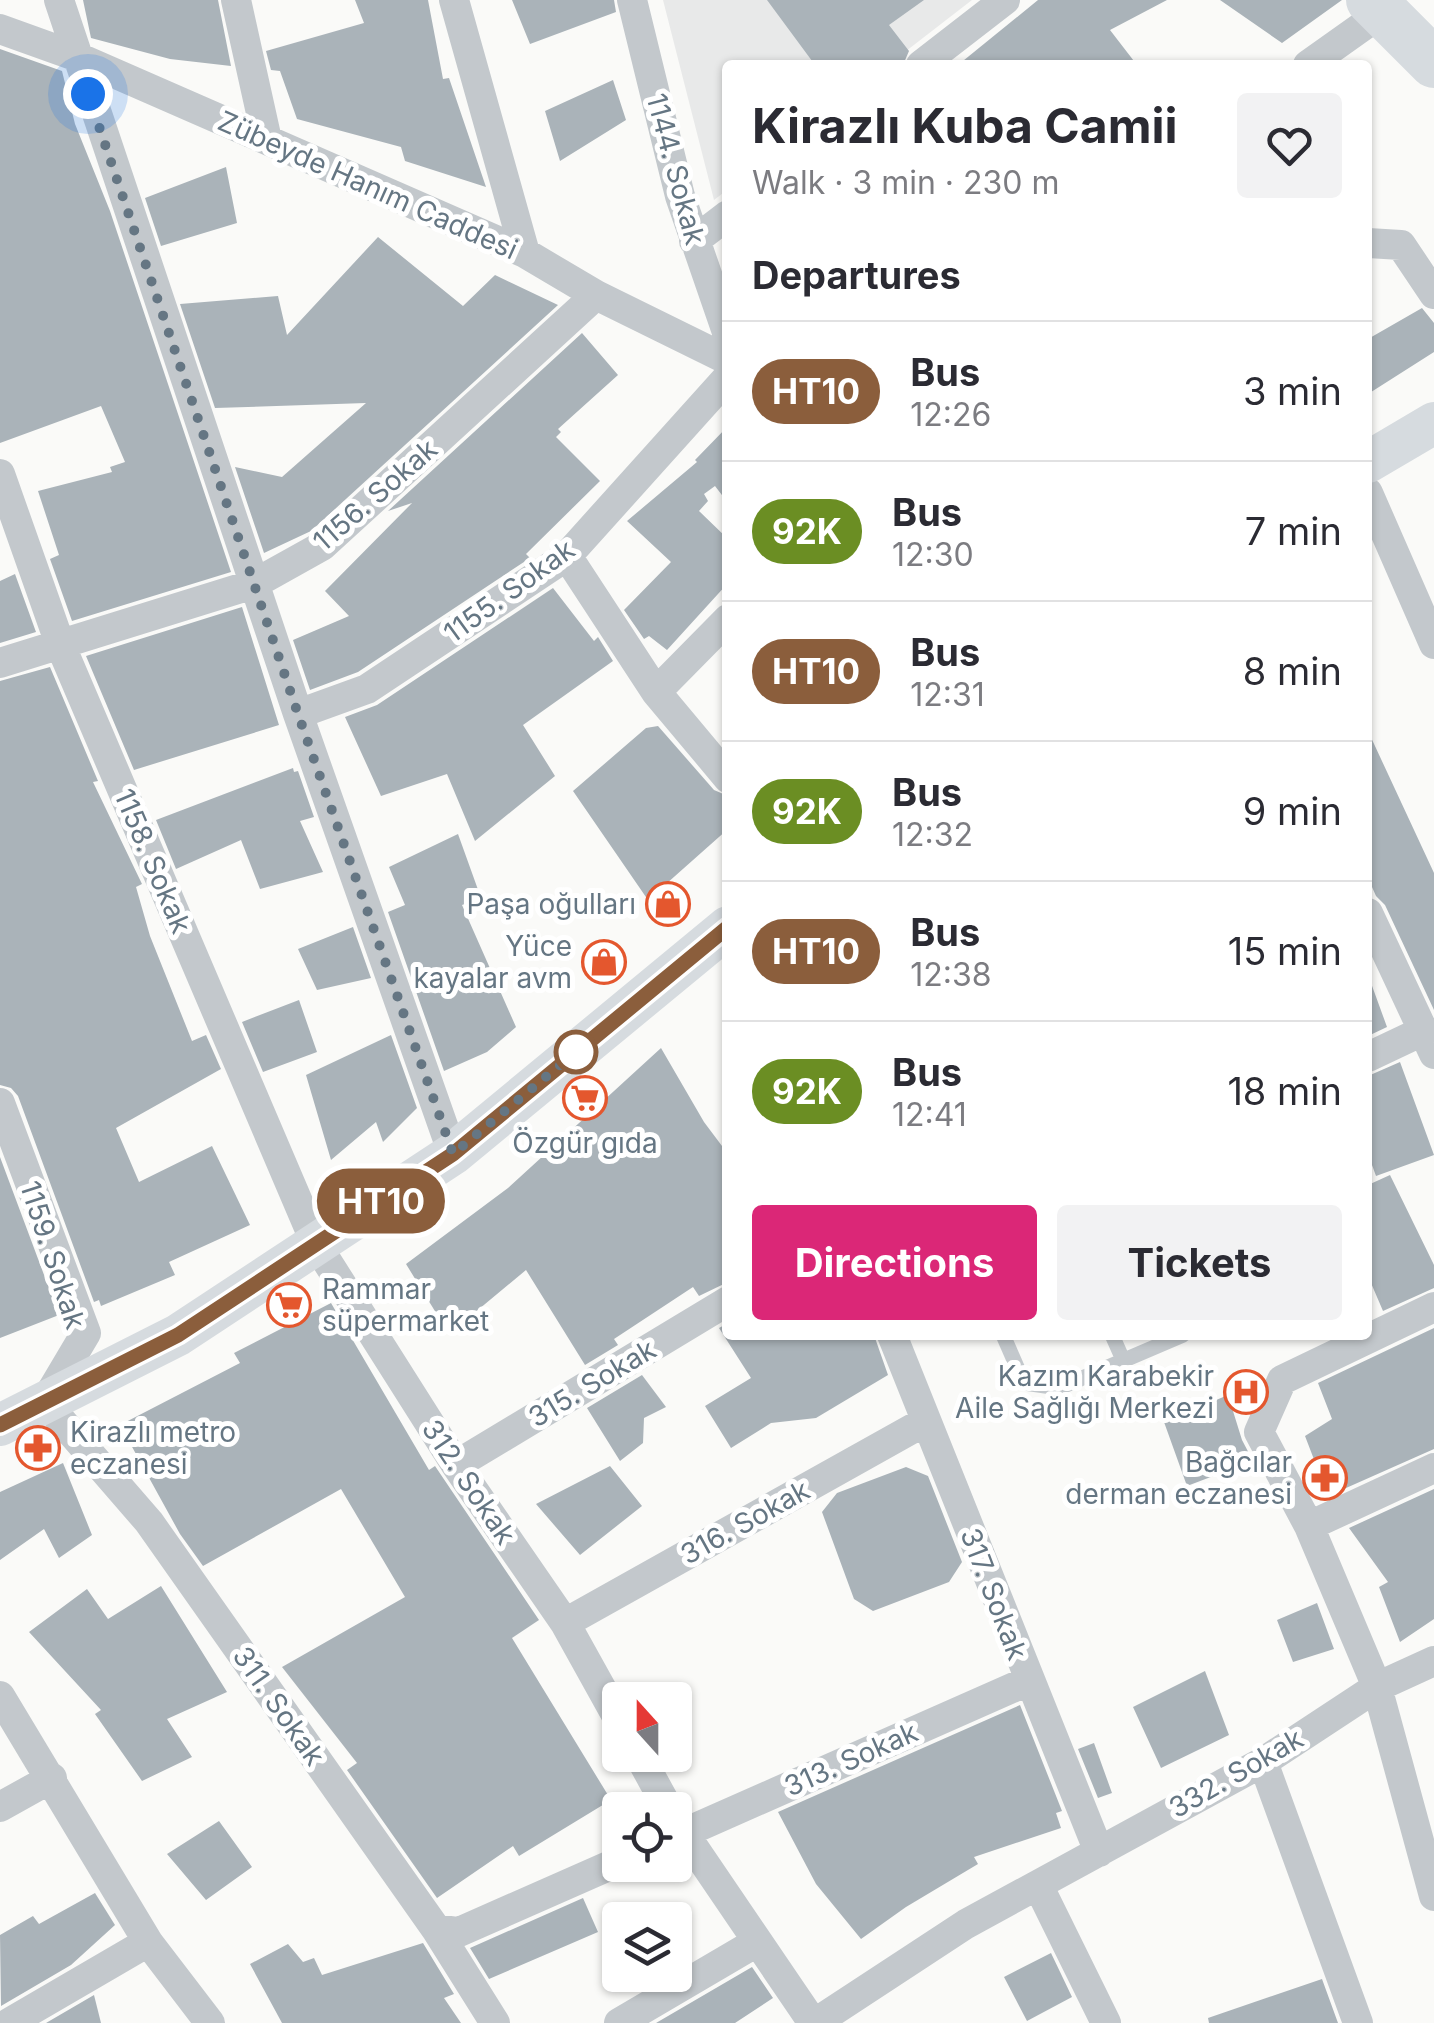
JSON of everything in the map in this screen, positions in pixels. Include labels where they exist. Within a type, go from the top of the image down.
[{"type":"main road","points":[[1377,6],[1434,63]]},
{"type":"main road","points":[[1372,460],[1434,423]]},
{"type":"main road","points":[[0,1425],[178,1335],[453,1154],[722,936]]},
{"type":"street","points":[[59,0],[298,714],[453,1154]]},
{"type":"street","points":[[236,0],[267,140]]},
{"type":"street","points":[[454,0],[525,253]]},
{"type":"street","name":"1144. Sokak","points":[[632,0],[694,241],[722,318]]},
{"type":"street","points":[[927,60],[1004,0]]},
{"type":"street","points":[[1314,60],[1377,6]]},
{"type":"street","name":"Zübeyde Hanım Caddesi","points":[[0,29],[76,56],[525,253],[596,295],[722,357]]},
{"type":"street","points":[[694,241],[722,220]]},
{"type":"street","points":[[1372,243],[1401,245],[1434,294]]},
{"type":"street","name":"1156. Sokak","points":[[0,663],[254,584],[322,546],[596,295]]},
{"type":"street","name":"1155. Sokak","points":[[298,714],[367,689],[567,556],[722,385]]},
{"type":"street","name":"1158. Sokak","points":[[0,474],[60,644],[316,1244]]},
{"type":"street","points":[[1372,503],[1434,644]]},
{"type":"street","points":[[567,556],[656,692],[722,771]]},
{"type":"street","points":[[656,692],[722,625]]},
{"type":"street","points":[[1372,921],[1430,1042],[1372,1056]]},
{"type":"street","name":"1159. Sokak","points":[[0,1103],[86,1334],[45,1402]]},
{"type":"street","name":"312. Sokak","points":[[316,1244],[456,1466],[565,1623],[602,1690]]},
{"type":"street","name":"315. Sokak","points":[[456,1466],[722,1305]]},
{"type":"street","points":[[1372,1331],[1434,1307]]},
{"type":"street","name":"317. Sokak","points":[[894,1340],[1099,1852]]},
{"type":"street","points":[[1341,1343],[1282,1380],[1259,1432],[1309,1526],[1377,1686],[1434,1896]]},
{"type":"street","name":"311. Sokak","points":[[45,1402],[148,1522],[436,1928],[495,2023]]},
{"type":"street","name":"316. Sokak","points":[[565,1623],[926,1421]]},
{"type":"street","points":[[1309,1526],[1434,1468]]},
{"type":"street","name":"332. Sokak","points":[[814,2023],[966,1924],[1262,1762],[1377,1686],[1434,1661]]},
{"type":"street","name":"313. Sokak","points":[[692,1818],[1028,1681]]},
{"type":"street","points":[[0,1696],[148,1942],[210,2023]]},
{"type":"street","points":[[1262,1762],[1358,2023]]},
{"type":"street","points":[[0,1807],[52,1778]]},
{"type":"street","points":[[692,1849],[814,2023]]},
{"type":"street","points":[[436,1928],[459,1932],[602,1869]]},
{"type":"street","points":[[1038,1885],[1106,2023]]},
{"type":"street","points":[[9,2023],[148,1942]]},
{"type":"street","points":[[619,2023],[757,1942]]},
{"type":"lane","points":[[1005,1340],[1024,1384],[1059,1388],[1171,1340]]},
{"type":"lane","points":[[1114,1340],[1124,1362]]},
{"type":"shaded area","points":[[663,0],[972,0],[894,60],[722,60],[722,194],[714,200]]},
{"type":"building","points":[[83,0],[218,0],[231,66],[170,59],[91,38]]},
{"type":"building","points":[[355,0],[428,0],[443,79],[449,78],[486,187],[405,161],[401,147],[297,119],[280,71],[271,70],[266,51],[364,23]]},
{"type":"building","points":[[512,0],[614,0],[616,12],[530,44]]},
{"type":"building","points":[[767,0],[924,0],[889,25],[909,51],[905,60],[811,60]]},
{"type":"building","points":[[1038,0],[1167,0],[1110,30],[1133,60],[964,60]]},
{"type":"building","points":[[1220,0],[1342,0],[1282,43]]},
{"type":"building","points":[[0,49],[62,71],[75,124],[110,211],[231,572],[72,621],[50,559],[59,555],[38,491],[112,472],[110,467],[125,462],[101,406],[0,443]]},
{"type":"building","points":[[613,80],[626,120],[560,161],[545,111]]},
{"type":"building","points":[[226,167],[237,223],[161,246],[145,198]]},
{"type":"building","points":[[378,237],[463,306],[495,275],[558,305],[311,531],[264,553],[235,467],[282,477],[366,403],[215,408],[180,304],[278,296],[287,335]]},
{"type":"building","points":[[1422,308],[1434,323],[1434,352],[1372,391],[1372,337]]},
{"type":"building","points":[[582,333],[618,375],[558,429],[561,432],[556,437],[600,481],[526,554],[530,558],[358,672],[310,690],[293,640],[349,616],[325,591],[412,503],[388,511]]},
{"type":"building","points":[[722,432],[722,495],[715,486],[704,494],[708,501],[699,511],[722,533],[722,590],[667,650],[649,636],[644,639],[624,610],[671,562],[627,521]]},
{"type":"building","points":[[15,574],[36,632],[0,643],[0,581]]},
{"type":"building","points":[[553,588],[594,641],[598,637],[613,661],[523,725],[555,776],[475,841],[447,774],[381,796],[345,717],[377,705]]},
{"type":"building","points":[[242,607],[279,725],[134,770],[86,656]]},
{"type":"building","points":[[50,667],[98,781],[93,782],[142,884],[136,887],[150,936],[192,1041],[206,1035],[221,1069],[116,1128],[139,1182],[212,1146],[250,1225],[169,1262],[175,1275],[101,1306],[99,1300],[94,1302],[18,1096],[11,1088],[0,1085],[0,681]]},
{"type":"building","points":[[658,726],[714,790],[722,793],[722,834],[648,900],[573,791],[646,728]]},
{"type":"building","points":[[1372,740],[1434,873],[1434,1010],[1385,905],[1372,887]]},
{"type":"building","points":[[293,768],[298,771],[314,817],[300,821],[323,872],[260,889],[241,840],[176,869],[156,820]]},
{"type":"building","points":[[458,834],[481,898],[462,905],[516,1027],[487,1052],[444,1071],[388,912],[405,905],[389,867]]},
{"type":"building","points":[[353,927],[371,978],[317,990],[298,949]]},
{"type":"building","points":[[1372,986],[1387,1027],[1372,1034]]},
{"type":"building","points":[[299,1000],[317,1052],[263,1072],[242,1022]]},
{"type":"building","points":[[391,1035],[417,1108],[383,1142],[376,1122],[331,1160],[306,1075]]},
{"type":"building","points":[[661,1048],[722,1146],[722,1285],[699,1296],[693,1287],[614,1339],[618,1345],[585,1365],[526,1270],[449,1334],[406,1264],[508,1188]]},
{"type":"building","points":[[1400,1062],[1434,1155],[1376,1176],[1372,1165],[1372,1074]]},
{"type":"building","points":[[0,1157],[59,1315],[0,1338]]},
{"type":"building","points":[[1390,1175],[1434,1265],[1434,1288],[1383,1311],[1372,1285],[1372,1183]]},
{"type":"building","points":[[331,1303],[429,1470],[435,1466],[539,1620],[512,1638],[606,1792],[602,1792],[602,1805],[519,1856],[513,1846],[437,1898],[347,1770],[357,1763],[282,1667],[405,1597],[341,1489],[203,1566],[180,1534],[120,1425],[240,1363],[234,1353]]},
{"type":"building","points":[[1434,1328],[1434,1449],[1328,1496],[1305,1436],[1332,1419],[1318,1383]]},
{"type":"building","points":[[727,1340],[876,1340],[888,1375],[816,1418],[771,1423],[731,1448],[705,1406],[751,1378]]},
{"type":"building","points":[[642,1375],[666,1407],[644,1418],[643,1443],[620,1461],[587,1408]]},
{"type":"building","points":[[1228,1395],[1253,1461],[1187,1486],[1164,1422]]},
{"type":"building","points":[[63,1463],[92,1535],[59,1558],[44,1529],[0,1560],[0,1492]]},
{"type":"building","points":[[610,1466],[642,1506],[580,1555],[536,1504]]},
{"type":"building","points":[[906,1467],[928,1476],[962,1562],[949,1582],[873,1611],[854,1599],[822,1512],[837,1493]]},
{"type":"building","points":[[1434,1489],[1434,1619],[1400,1642],[1379,1587],[1388,1582],[1349,1528]]},
{"type":"building","points":[[161,1586],[227,1692],[167,1719],[192,1757],[142,1781],[95,1714],[101,1710],[29,1632],[87,1589],[108,1619]]},
{"type":"building","points":[[1317,1603],[1334,1649],[1293,1662],[1277,1620]]},
{"type":"building","points":[[1205,1671],[1229,1735],[1161,1768],[1133,1707]]},
{"type":"building","points":[[1020,1705],[1062,1811],[1056,1813],[1061,1828],[974,1857],[978,1864],[861,1939],[816,1884],[778,1812]]},
{"type":"building","points":[[1094,1743],[1112,1793],[1098,1798],[1078,1749]]},
{"type":"building","points":[[219,1821],[252,1867],[206,1900],[167,1854]]},
{"type":"building","points":[[95,1893],[115,1925],[71,1965],[1,2006],[0,1935],[33,1916],[39,1924]]},
{"type":"building","points":[[583,1898],[598,1932],[489,1979],[470,1948]]},
{"type":"building","points":[[423,1943],[454,1994],[444,1998],[461,2023],[282,2023],[250,1964],[288,1944],[303,1962],[314,1958],[322,1975]]},
{"type":"building","points":[[1051,1953],[1072,1997],[1027,2021],[1004,1977]]},
{"type":"building","points":[[752,1967],[773,1998],[735,2023],[656,2023]]},
{"type":"building","points":[[1322,1979],[1338,2023],[1209,2023],[1208,2018]]},
{"type":"building","points":[[94,1995],[101,2023],[46,2023]]},
{"type":"bus line","name":"HT10","points":[[0,1425],[178,1335],[453,1154],[722,932]]},
{"type":"place","name":"Paşa oğulları","points":[[668,904]]},
{"type":"place","name":"Yüce kayalar avm","points":[[604,962]]},
{"type":"place","name":"Özgür gıda","points":[[585,1098]]},
{"type":"place","name":"Rammar süpermarket","points":[[289,1305]]},
{"type":"place","name":"Kazım Karabekir Aile Sağlığı Merkezi","points":[[1246,1392]]},
{"type":"place","name":"Kirazlı metro eczanesi","points":[[38,1448]]},
{"type":"place","name":"Bağcılar derman eczanesi","points":[[1325,1478]]},
{"type":"route","points":[[88,94],[298,714],[453,1154],[576,1052]]}]
